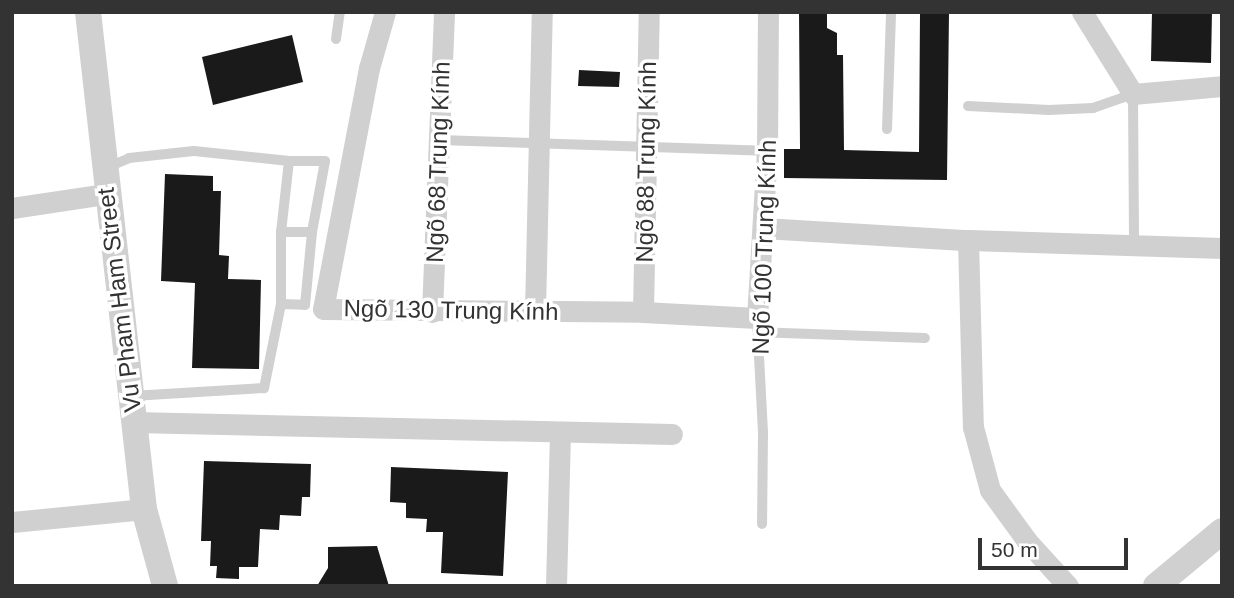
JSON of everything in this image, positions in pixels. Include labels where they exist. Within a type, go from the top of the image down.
[{"type":"street","name":"Vu Pham Ham Street","points":[[88,12],[105,182],[144,509],[165,586]]},
{"type":"street","name":"Ngõ 130 Trung Kính","points":[[385,12],[369,68],[314,307],[432,312],[643,313],[758,325]]},
{"type":"street","name":"Ngõ 68 Trung Kính","points":[[432,312],[444,12]]},
{"type":"street","points":[[536,311],[542,12]]},
{"type":"street","name":"Ngõ 88 Trung Kính","points":[[643,313],[649,12]]},
{"type":"street","name":"Ngõ 100 Trung Kính","points":[[758,325],[767,151],[768,12]]},
{"type":"street","points":[[1082,12],[1133,94],[1222,86]]},
{"type":"street","points":[[12,208],[105,182]]},
{"type":"street","points":[[763,228],[968,240],[1222,248]]},
{"type":"street","points":[[968,240],[973,427],[990,490],[1027,541],[1068,586]]},
{"type":"street","points":[[131,409],[560,434],[672,434]]},
{"type":"street","points":[[556,586],[560,434]]},
{"type":"street","points":[[12,522],[144,509]]},
{"type":"street","points":[[1156,586],[1222,531]]},
{"type":"lane","points":[[337,39],[340,12]]},
{"type":"lane","points":[[887,129],[891,12]]},
{"type":"lane","points":[[968,106],[1049,110],[1093,108],[1133,94],[1134,246]]},
{"type":"lane","points":[[439,140],[767,151]]},
{"type":"lane","points":[[105,182],[129,158],[194,150],[289,161],[325,161],[312,232],[314,307],[281,304]]},
{"type":"lane","points":[[131,409],[264,388],[281,304],[281,232],[289,161]]},
{"type":"lane","points":[[281,232],[312,232]]},
{"type":"lane","points":[[758,325],[925,338]]},
{"type":"lane","name":"Ngõ 100 Trung Kính","points":[[758,325],[763,433],[762,524]]},
{"type":"building","points":[[799,12],[827,12],[827,28],[837,33],[837,55],[843,55],[844,150],[919,152],[920,12],[949,12],[947,180],[784,178],[784,149],[800,149]]},
{"type":"building","points":[[1152,12],[1212,12],[1211,63],[1151,61]]},
{"type":"building","points":[[292,35],[303,82],[213,105],[202,57]]},
{"type":"building","points":[[579,70],[620,72],[619,87],[578,86]]},
{"type":"building","points":[[165,174],[213,176],[213,191],[221,191],[219,255],[229,256],[228,279],[261,280],[259,369],[192,368],[195,283],[161,281]]},
{"type":"building","points":[[204,461],[311,464],[310,497],[302,497],[301,516],[280,515],[279,530],[260,529],[258,567],[239,567],[239,579],[216,578],[217,566],[210,566],[211,541],[201,541]]},
{"type":"building","points":[[391,467],[508,472],[503,576],[441,573],[443,532],[426,532],[427,519],[406,518],[406,503],[390,502]]},
{"type":"building","points":[[377,546],[389,586],[317,586],[328,568],[328,547]]}]
